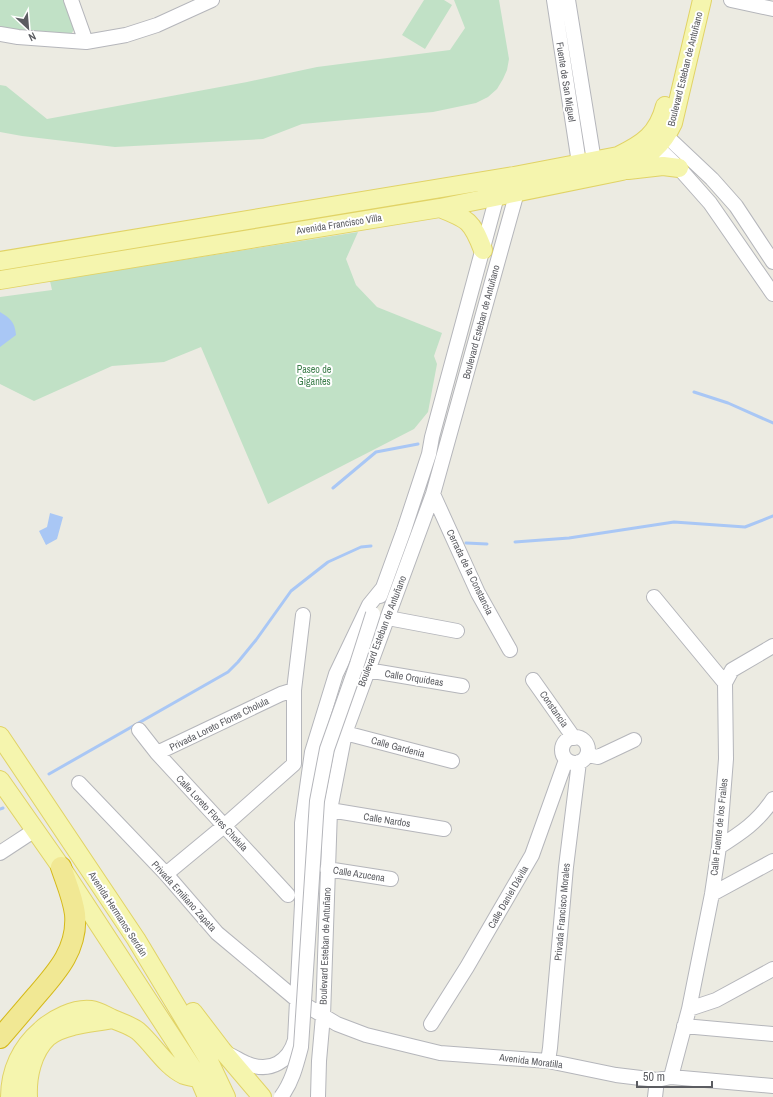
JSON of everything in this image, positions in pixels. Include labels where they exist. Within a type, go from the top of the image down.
[{"type":"highway","points":[[0,1038],[58,970],[69,950],[75,928],[75,913],[61,867]]},
{"type":"main road","name":"Boulevard Esteban de Antuñano","points":[[657,137],[692,0]]},
{"type":"main road","name":"Boulevard Esteban de Antuñano","points":[[657,137],[673,123],[702,0]]},
{"type":"main road","name":"Avenida Francisco Villa","points":[[515,184],[587,162],[618,156],[657,137]]},
{"type":"main road","name":"Avenida Francisco Villa","points":[[0,261],[515,184],[622,171],[642,159],[657,137]]},
{"type":"main road","points":[[622,171],[663,166],[679,168]]},
{"type":"main road","name":"Avenida Francisco Villa","points":[[0,280],[440,208],[495,188]]},
{"type":"main road","points":[[440,208],[462,216],[475,230],[483,250]]},
{"type":"main road","name":"Avenida Hermanos Serdán","points":[[0,736],[136,939],[207,1057],[226,1097]]},
{"type":"main road","points":[[0,780],[61,867],[199,1078],[207,1097]]},
{"type":"main road","points":[[136,939],[145,948],[222,1050],[262,1097]]},
{"type":"main road","points":[[10,1097],[12,1079],[17,1061],[27,1045],[40,1031],[55,1020],[72,1012],[90,1010],[106,1014],[112,1019],[130,1026],[137,1031],[176,1070],[185,1076],[199,1078]]},
{"type":"main road","points":[[28,1097],[29,1075],[32,1065],[36,1055],[48,1037],[73,1026],[112,1019]]},
{"type":"street","points":[[71,0],[86,42]]},
{"type":"street","points":[[0,34],[18,37],[86,42],[126,35],[157,25],[212,0]]},
{"type":"street","name":"Fuente de San Miguel","points":[[554,0],[587,162]]},
{"type":"street","name":"Fuente de San Miguel","points":[[568,0],[587,162]]},
{"type":"street","points":[[731,0],[773,9]]},
{"type":"street","points":[[657,137],[679,168],[710,203],[773,294]]},
{"type":"street","points":[[657,137],[712,179],[736,206],[773,262]]},
{"type":"street","name":"Boulevard Esteban de Antuñano","points":[[318,1097],[318,1061],[323,1016],[330,810],[345,733],[433,494],[445,454],[515,184]]},
{"type":"street","name":"Boulevard Esteban de Antuñano","points":[[281,1097],[290,1084],[300,1048],[318,801],[327,749],[373,614],[404,530],[429,454],[432,437],[483,250],[495,188]]},
{"type":"street","name":"Cerrada de la Constancia","points":[[433,494],[478,593],[510,650]]},
{"type":"street","points":[[222,1050],[247,1064],[260,1067],[273,1065],[284,1060],[292,1050],[295,1040],[302,904],[302,824],[312,752],[336,674],[369,605],[382,589]]},
{"type":"street","points":[[654,597],[724,683],[732,670],[773,646]]},
{"type":"street","points":[[166,874],[224,826],[294,764],[288,692],[303,615]]},
{"type":"street","points":[[388,618],[457,631]]},
{"type":"street","name":"Calle Orquídeas","points":[[368,670],[462,686]]},
{"type":"street","name":"Constancia","points":[[533,680],[574,738]]},
{"type":"street","name":"Calle Fuente de los Frailes","points":[[671,1077],[688,1009],[712,894],[719,847],[726,759],[724,683]]},
{"type":"street","name":"Privada Loreto Flores Cholula","points":[[157,753],[288,692]]},
{"type":"street","name":"Calle Loreto Flores Cholula","points":[[139,730],[157,753],[288,895]]},
{"type":"street","name":"Calle Gardenia","points":[[345,733],[452,760]]},
{"type":"street","points":[[578,759],[588,748],[585,743],[580,739],[574,738],[565,742],[562,751],[578,759],[598,757],[634,740]]},
{"type":"street","name":"Calle Daniel Dávila","points":[[431,1024],[467,967],[532,855],[578,759]]},
{"type":"street","name":"Privada Francisco Morales","points":[[548,1061],[566,867],[578,759]]},
{"type":"street","name":"Privada Emiliano Zapata","points":[[80,782],[166,874],[217,933],[297,1000]]},
{"type":"street","points":[[719,847],[750,826],[764,812],[773,799]]},
{"type":"street","name":"Calle Nardos","points":[[330,810],[444,829]]},
{"type":"street","points":[[0,853],[35,830]]},
{"type":"street","points":[[712,894],[773,861]]},
{"type":"street","name":"Calle Azucena","points":[[327,869],[392,879]]},
{"type":"street","points":[[688,1009],[716,1000],[773,969]]},
{"type":"street","name":"Avenida Moratilla","points":[[297,1000],[337,1024],[366,1036],[440,1052],[548,1061],[616,1075],[657,1080],[671,1077],[773,1086]]},
{"type":"street","points":[[684,1026],[773,1034]]},
{"type":"street","points":[[656,1097],[657,1080]]},
{"type":"green space","points":[[0,0],[68,0],[75,27],[72,33],[65,36],[5,28],[0,26]]},
{"type":"green space","points":[[424,0],[444,0],[452,5],[425,49],[402,35]]},
{"type":"green space","points":[[454,0],[499,0],[509,59],[507,70],[497,89],[488,97],[476,103],[433,112],[302,124],[263,139],[115,147],[0,132],[0,85],[6,86],[47,119],[247,82],[317,67],[450,50],[465,28]]},
{"type":"green space","name":"Paseo de Gigantes","points":[[358,232],[346,259],[356,285],[377,307],[442,333],[434,356],[437,364],[428,412],[414,429],[268,504],[201,347],[164,362],[112,366],[34,401],[0,384],[0,297],[52,290],[50,281]]},
{"type":"water","points":[[0,312],[7,316],[11,321],[16,335],[0,347]]},
{"type":"water","points":[[50,513],[63,517],[57,539],[46,545],[39,531],[47,527]]},
{"type":"waterway","points":[[694,392],[728,403],[773,423]]},
{"type":"waterway","points":[[333,488],[376,452],[418,444]]},
{"type":"waterway","points":[[515,542],[569,538],[674,522],[745,527],[773,516]]},
{"type":"waterway","points":[[466,543],[487,544]]},
{"type":"waterway","points":[[49,774],[228,672],[256,640],[291,591],[328,562],[361,547],[371,546]]}]
